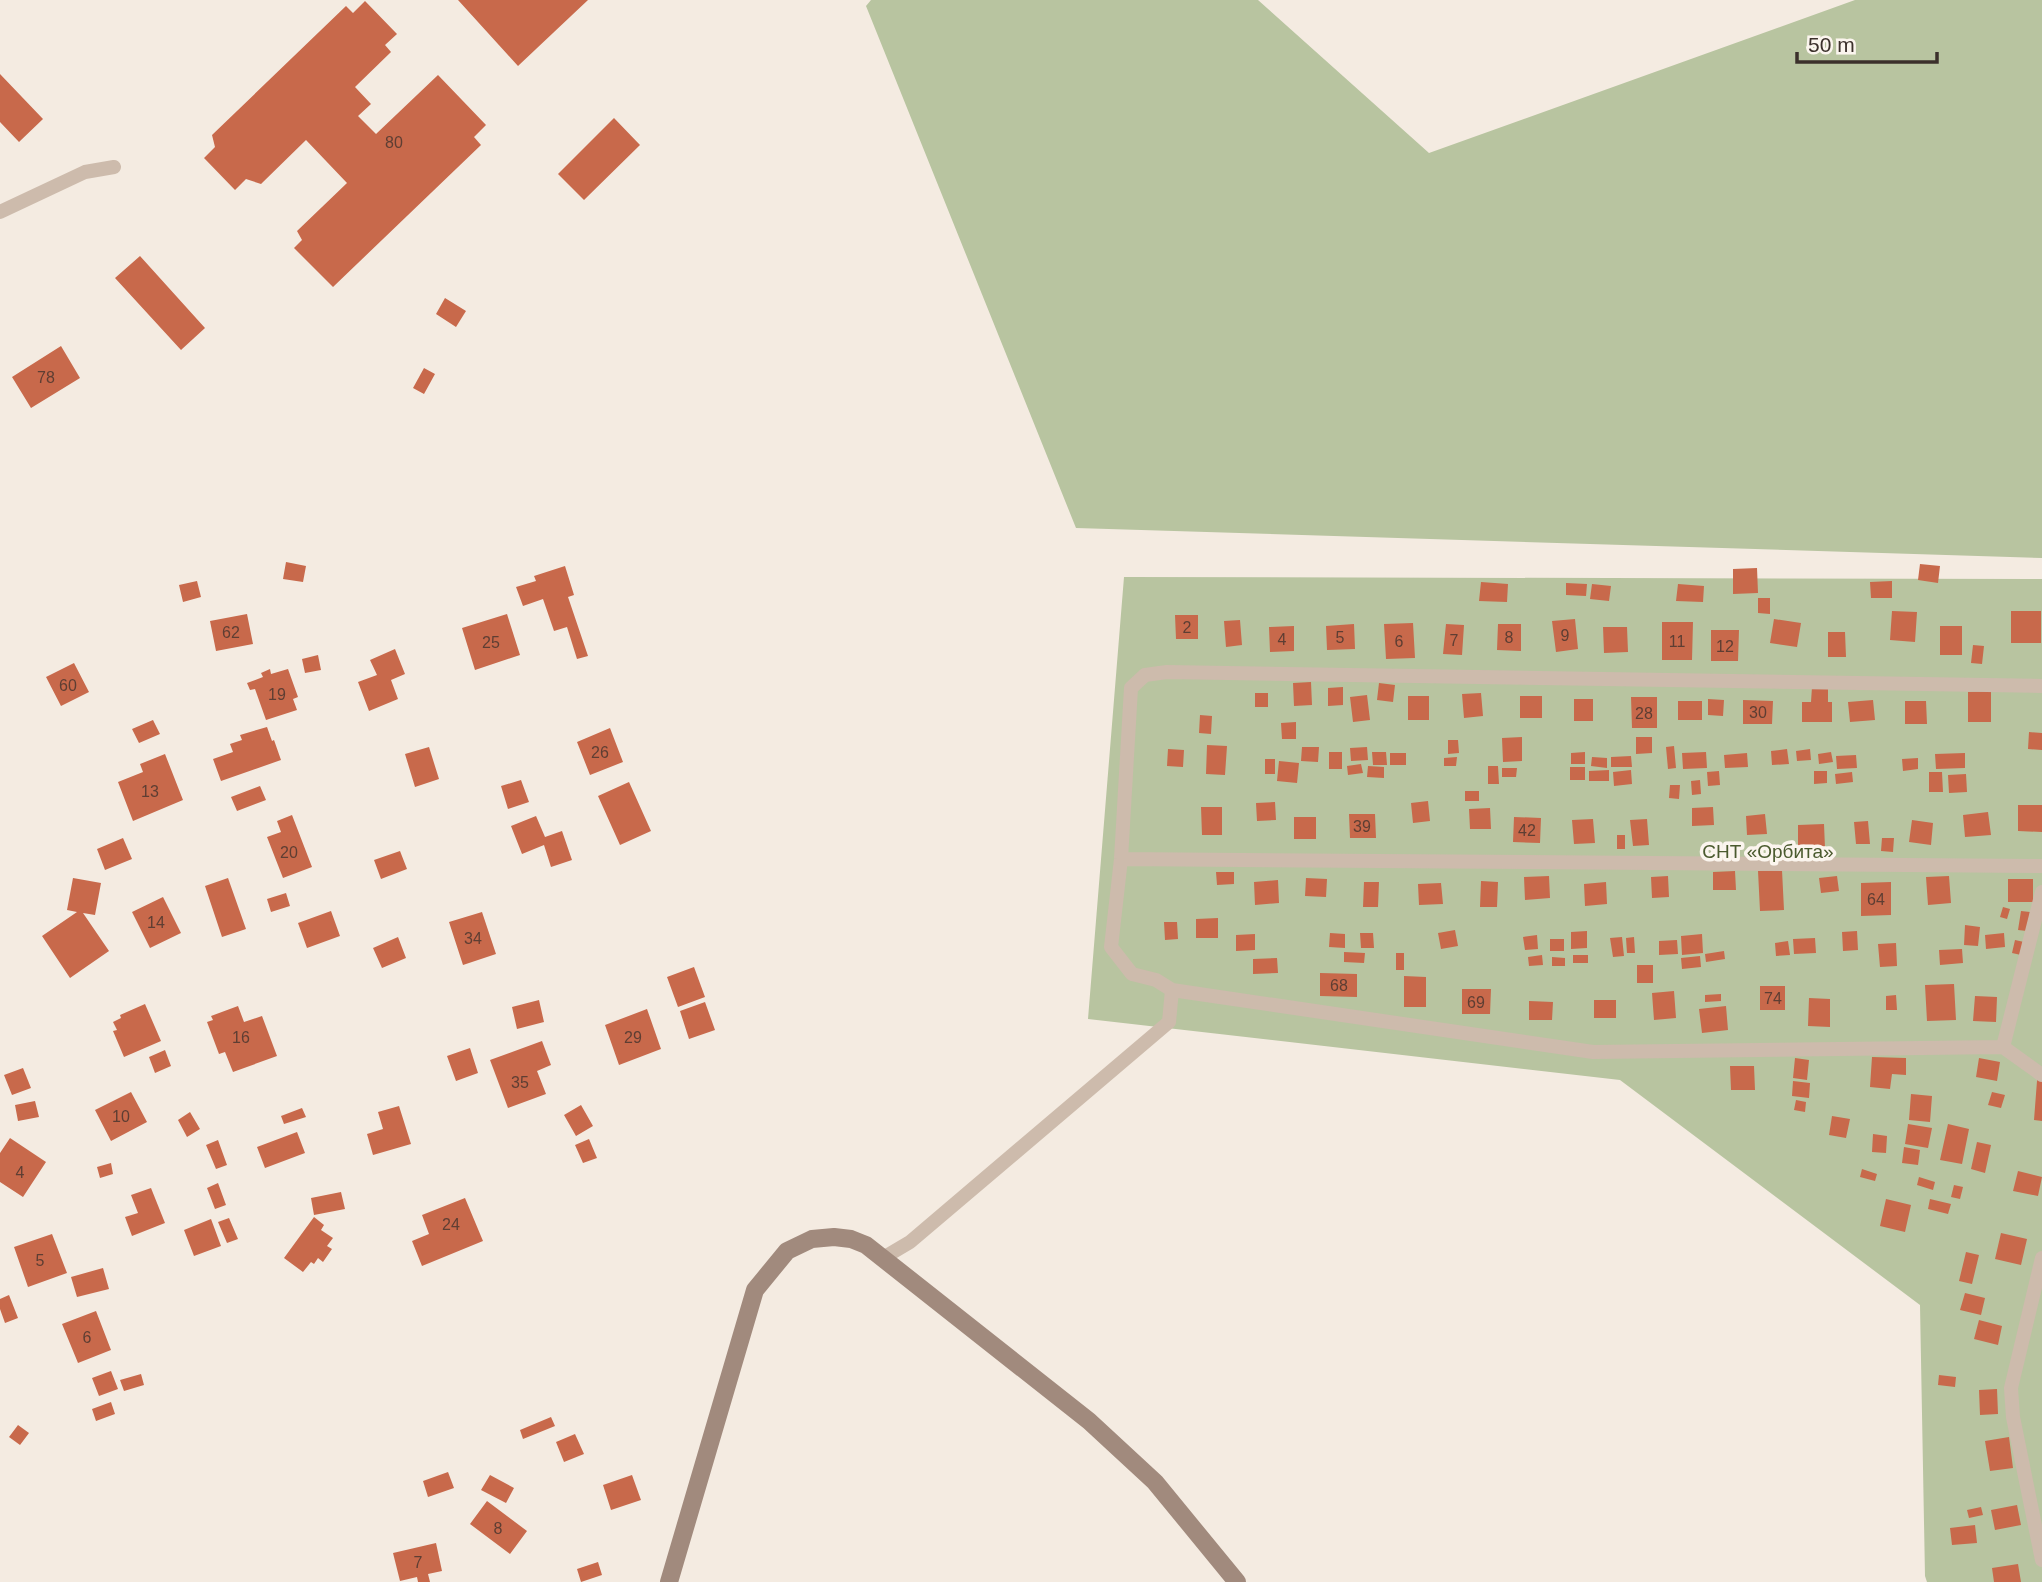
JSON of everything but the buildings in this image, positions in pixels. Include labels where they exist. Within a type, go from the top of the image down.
[{"type":"street","points":[[0,212],[85,172],[114,167]]},
{"type":"street","points":[[2042,686],[1167,672],[1145,675],[1131,688],[1121,859],[1111,947],[1132,974],[1156,980],[1172,990],[1593,1052],[2003,1047],[2042,1075]]},
{"type":"street","points":[[1121,859],[2042,866]]},
{"type":"street","points":[[2003,1047],[2042,892]]},
{"type":"street","points":[[883,1258],[911,1242],[1169,1022],[1172,990]]},
{"type":"street","points":[[669,1582],[755,1290],[787,1251],[812,1239],[834,1237],[851,1238],[866,1245],[1089,1421],[1155,1482],[1237,1582]]},
{"type":"street","points":[[2042,1258],[2011,1388],[2013,1417],[2042,1560]]},
{"type":"green space","points":[[871,0],[1258,0],[1429,153],[1855,0],[2042,0],[2042,558],[1076,528],[866,6]]},
{"type":"green space","name":"СНТ «Орбита»","points":[[1124,577],[2042,579],[2042,1582],[1927,1582],[1920,1305],[1620,1080],[1088,1019]]}]
